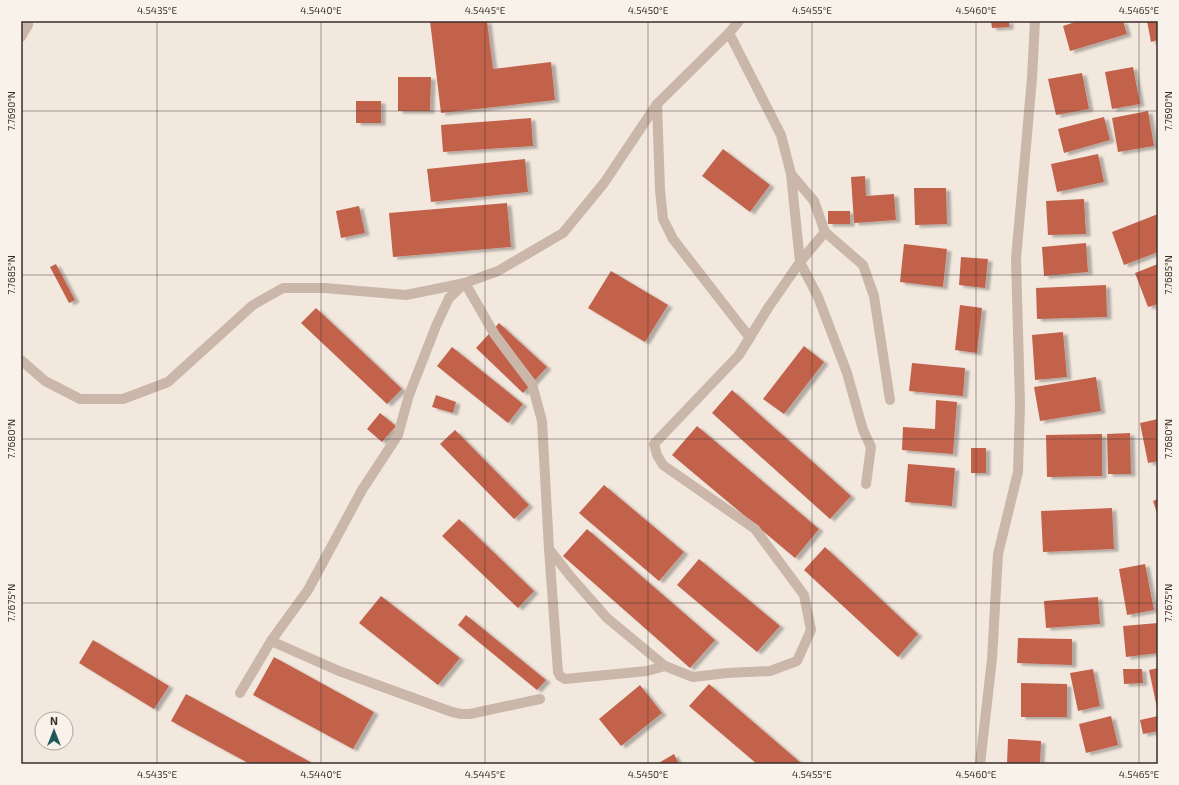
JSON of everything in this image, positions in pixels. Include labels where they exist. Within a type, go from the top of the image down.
[{"type":"street","points":[[21,38],[28,25],[28,21]]},
{"type":"street","points":[[21,360],[45,380],[80,399],[123,399],[168,382],[253,305],[283,288],[325,288],[406,295],[465,283],[498,271],[563,232],[604,183],[657,104],[729,33],[739,21]]},
{"type":"street","points":[[980,764],[992,659],[998,554],[1018,472],[1020,404],[1016,259],[1035,21]]},
{"type":"street","points":[[729,33],[781,135],[791,174],[800,262],[818,297],[844,366],[863,430],[871,448],[866,484]]},
{"type":"street","points":[[657,104],[660,190],[663,219],[673,239],[750,338]]},
{"type":"street","points":[[791,174],[814,201],[825,232],[863,265],[874,296],[890,400]]},
{"type":"street","points":[[549,549],[606,618],[665,666],[693,677],[727,673],[770,671],[797,662],[811,630],[804,594],[755,529],[664,465],[657,455],[654,444],[739,355],[768,308],[800,262],[825,232]]},
{"type":"street","points":[[465,283],[495,335],[532,384],[542,421],[549,549],[558,672],[560,676],[565,679],[647,671],[665,666]]},
{"type":"street","points":[[240,693],[271,642],[308,590],[362,490],[398,435],[410,395],[436,326],[449,298],[465,283]]},
{"type":"street","points":[[271,642],[339,671],[461,714],[470,714],[540,699]]},
{"type":"building","points":[[430,21],[487,21],[493,69],[551,62],[555,100],[441,113]]},
{"type":"building","points":[[991,21],[1009,21],[1009,27],[992,28]]},
{"type":"building","points":[[1078,21],[1123,21],[1127,34],[1070,51],[1063,26]]},
{"type":"building","points":[[1147,21],[1158,21],[1158,40],[1151,42]]},
{"type":"building","points":[[1133,67],[1140,104],[1112,109],[1105,72]]},
{"type":"building","points":[[1082,73],[1089,109],[1056,115],[1048,79]]},
{"type":"building","points":[[398,77],[431,77],[430,111],[398,111]]},
{"type":"building","points":[[356,101],[381,101],[381,123],[356,123]]},
{"type":"building","points":[[1148,111],[1154,146],[1118,152],[1112,118]]},
{"type":"building","points":[[1104,117],[1110,140],[1064,153],[1058,129]]},
{"type":"building","points":[[531,118],[533,146],[443,152],[441,125]]},
{"type":"building","points":[[723,149],[770,185],[750,212],[702,176]]},
{"type":"building","points":[[1098,154],[1104,182],[1057,192],[1051,164]]},
{"type":"building","points":[[525,159],[528,192],[431,202],[427,169]]},
{"type":"building","points":[[865,176],[866,196],[894,194],[896,220],[854,223],[851,177]]},
{"type":"building","points":[[914,188],[946,188],[947,224],[915,225]]},
{"type":"building","points":[[1084,199],[1086,234],[1048,235],[1046,201]]},
{"type":"building","points":[[507,203],[511,247],[393,257],[389,213]]},
{"type":"building","points":[[359,206],[365,233],[341,238],[336,211]]},
{"type":"building","points":[[828,211],[850,211],[850,224],[828,224]]},
{"type":"building","points":[[1158,214],[1158,252],[1124,265],[1112,232]]},
{"type":"building","points":[[1086,243],[1088,272],[1044,276],[1042,247]]},
{"type":"building","points":[[904,244],[947,249],[943,287],[900,282]]},
{"type":"building","points":[[961,257],[988,259],[985,288],[959,285]]},
{"type":"building","points":[[56,264],[75,300],[69,303],[50,267]]},
{"type":"building","points":[[1158,264],[1158,304],[1148,307],[1135,273]]},
{"type":"building","points":[[611,271],[668,305],[645,342],[588,308]]},
{"type":"building","points":[[1106,285],[1107,317],[1037,319],[1036,288]]},
{"type":"building","points":[[960,305],[982,308],[977,353],[955,350]]},
{"type":"building","points":[[316,308],[402,389],[387,404],[301,323]]},
{"type":"building","points":[[499,323],[547,367],[523,393],[476,348]]},
{"type":"building","points":[[1063,332],[1067,377],[1035,380],[1032,335]]},
{"type":"building","points":[[804,346],[824,362],[784,414],[763,399]]},
{"type":"building","points":[[452,347],[523,404],[508,423],[437,366]]},
{"type":"building","points":[[912,363],[965,368],[963,396],[909,391]]},
{"type":"building","points":[[1096,377],[1101,411],[1040,421],[1034,387]]},
{"type":"building","points":[[732,390],[851,496],[830,519],[712,413]]},
{"type":"building","points":[[436,395],[456,402],[453,413],[432,407]]},
{"type":"building","points":[[936,400],[957,402],[953,454],[902,450],[903,427],[935,429]]},
{"type":"building","points":[[380,413],[396,426],[382,442],[367,429]]},
{"type":"building","points":[[1158,419],[1158,461],[1148,463],[1140,423]]},
{"type":"building","points":[[697,426],[819,529],[795,558],[672,455]]},
{"type":"building","points":[[455,430],[529,505],[514,519],[440,444]]},
{"type":"building","points":[[1130,433],[1131,474],[1108,474],[1107,434]]},
{"type":"building","points":[[1102,434],[1102,476],[1047,477],[1046,435]]},
{"type":"building","points":[[971,448],[986,448],[986,473],[971,473]]},
{"type":"building","points":[[908,464],[955,468],[952,506],[905,502]]},
{"type":"building","points":[[604,485],[684,552],[659,581],[579,513]]},
{"type":"building","points":[[1158,499],[1158,516],[1153,501]]},
{"type":"building","points":[[1112,508],[1114,549],[1043,552],[1041,511]]},
{"type":"building","points":[[459,519],[534,591],[518,608],[442,536]]},
{"type":"building","points":[[587,529],[715,640],[690,668],[563,556]]},
{"type":"building","points":[[825,547],[918,634],[898,657],[804,570]]},
{"type":"building","points":[[699,559],[780,626],[757,652],[677,585]]},
{"type":"building","points":[[1145,564],[1154,610],[1127,615],[1119,569]]},
{"type":"building","points":[[381,596],[460,658],[438,685],[359,623]]},
{"type":"building","points":[[1098,597],[1100,624],[1046,628],[1044,601]]},
{"type":"building","points":[[466,615],[546,680],[537,690],[458,625]]},
{"type":"building","points":[[1158,623],[1158,653],[1126,657],[1123,626]]},
{"type":"building","points":[[1018,638],[1072,639],[1072,665],[1017,663]]},
{"type":"building","points":[[93,640],[169,686],[154,709],[79,663]]},
{"type":"building","points":[[274,657],[374,712],[353,749],[253,695]]},
{"type":"building","points":[[1158,668],[1158,708],[1157,708],[1149,670]]},
{"type":"building","points":[[1093,669],[1100,706],[1078,711],[1070,673]]},
{"type":"building","points":[[1123,669],[1142,669],[1143,683],[1124,684]]},
{"type":"building","points":[[1021,683],[1067,684],[1067,717],[1021,717]]},
{"type":"building","points":[[709,684],[802,764],[757,764],[689,706]]},
{"type":"building","points":[[640,685],[662,713],[621,746],[599,719]]},
{"type":"building","points":[[186,694],[314,764],[250,764],[171,721]]},
{"type":"building","points":[[1111,716],[1118,745],[1086,753],[1079,724]]},
{"type":"building","points":[[1158,716],[1158,731],[1143,734],[1140,720]]},
{"type":"building","points":[[1008,739],[1041,741],[1040,764],[1007,764]]},
{"type":"building","points":[[674,754],[679,764],[657,764]]}]
